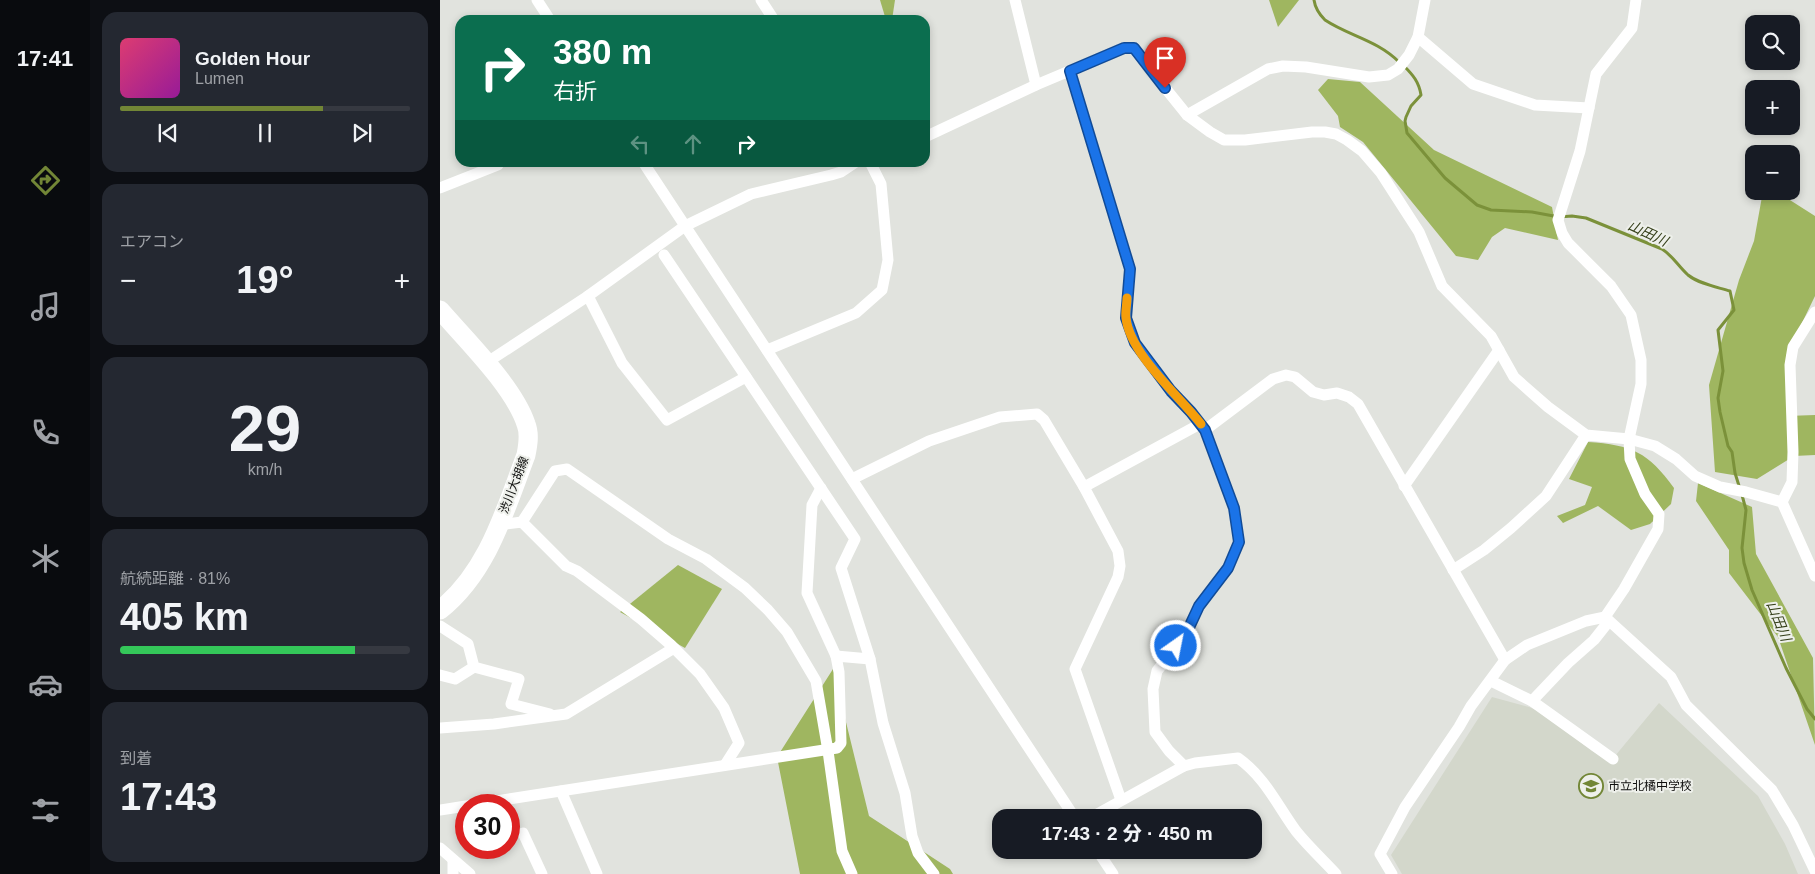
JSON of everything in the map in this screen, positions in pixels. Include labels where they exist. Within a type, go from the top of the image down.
[{"type":"main road","name":"渋川大胡線","points":[[440,310],[486,363],[511,396],[527,426],[528,440],[526,455],[485,556],[471,579],[456,597],[440,610]]},
{"type":"street","points":[[537,0],[547,15]]},
{"type":"street","points":[[761,0],[771,15]]},
{"type":"street","points":[[1015,0],[1036,85]]},
{"type":"street","points":[[1187,115],[1268,69],[1283,66],[1306,67],[1369,77],[1388,75],[1398,69],[1409,55],[1418,37],[1424,0]]},
{"type":"street","points":[[1532,701],[1568,663],[1594,640],[1658,529],[1659,514],[1645,494],[1630,459],[1630,439],[1641,384],[1641,360],[1631,315],[1611,286],[1568,243],[1562,233],[1558,220],[1580,151],[1596,74],[1632,28],[1636,0]]},
{"type":"street","points":[[1418,37],[1473,84],[1535,105],[1589,108]]},
{"type":"street","points":[[930,135],[1036,85],[1124,48],[1134,48],[1187,115],[1224,140],[1245,140],[1326,132],[1336,134],[1354,145],[1381,173],[1419,232],[1442,286],[1491,336],[1514,376],[1548,407],[1586,435],[1630,439],[1655,446],[1676,459],[1695,476],[1720,487],[1782,502]]},
{"type":"street","points":[[1070,71],[1130,269],[1126,318],[1135,343],[1147,362],[1203,427],[1234,508],[1239,542],[1228,568],[1199,606],[1186,634],[1157,671],[1153,689],[1155,732],[1170,752],[1184,766]]},
{"type":"street","points":[[440,188],[493,167]]},
{"type":"street","points":[[646,167],[1069,809]]},
{"type":"street","points":[[486,363],[588,296],[685,226],[751,194],[842,172],[849,167]]},
{"type":"street","points":[[767,350],[856,313],[882,290],[888,260],[881,184],[872,167]]},
{"type":"street","points":[[664,255],[855,539],[841,568],[870,659],[883,723],[905,793],[912,836],[918,853],[934,874]]},
{"type":"street","points":[[588,296],[622,363],[667,420],[746,377]]},
{"type":"street","points":[[1782,502],[1792,482],[1793,452],[1790,365],[1793,347],[1815,312]]},
{"type":"street","points":[[1404,486],[1499,350]]},
{"type":"street","points":[[1084,487],[1203,427],[1273,379],[1286,375],[1295,378],[1314,392],[1324,395],[1337,393],[1349,397],[1358,404],[1505,660]]},
{"type":"street","points":[[852,479],[928,441],[1000,418],[1037,414],[1044,420],[1084,487],[1118,552],[1120,566],[1118,577],[1075,669],[1121,800]]},
{"type":"street","points":[[1452,570],[1484,550],[1546,496],[1586,435]]},
{"type":"street","points":[[498,525],[522,522],[555,471],[567,469],[668,539],[706,559],[745,588],[768,610],[787,632],[804,657],[816,681],[842,851],[852,874]]},
{"type":"street","points":[[520,797],[725,764],[828,751],[837,748],[841,743],[839,672],[836,656],[807,593],[812,505],[821,488]]},
{"type":"street","points":[[1782,502],[1815,576]]},
{"type":"street","points":[[522,522],[566,566],[577,571],[634,614],[674,648],[700,674],[724,708],[739,743],[725,764]]},
{"type":"street","points":[[1392,874],[1380,854],[1405,807],[1471,706],[1505,660],[1527,645],[1586,622],[1607,619]]},
{"type":"street","points":[[1607,619],[1671,677],[1686,704],[1772,790],[1793,825],[1815,872]]},
{"type":"street","points":[[440,626],[468,644],[474,667]]},
{"type":"street","points":[[440,728],[494,724],[566,714],[674,648]]},
{"type":"street","points":[[836,656],[870,659]]},
{"type":"street","points":[[440,675],[455,679],[474,667],[519,679],[511,704],[556,716]]},
{"type":"street","points":[[1491,681],[1532,701],[1613,759]]},
{"type":"street","points":[[1106,809],[1184,766],[1195,762],[1238,758],[1249,765],[1278,800],[1297,831],[1336,874]]},
{"type":"street","points":[[560,791],[596,874]]},
{"type":"street","points":[[440,810],[455,808]]},
{"type":"street","points":[[523,833],[542,874]]},
{"type":"street","points":[[440,848],[470,874]]},
{"type":"street","points":[[1103,859],[1113,874]]},
{"type":"street","points":[[453,861],[453,874]]},
{"type":"shaded area","name":"市立北橘中学校","points":[[1492,697],[1541,712],[1592,751],[1610,762],[1659,703],[1758,796],[1785,844],[1798,874],[1402,874],[1391,855]]},
{"type":"green space","points":[[880,0],[895,0],[893,15],[884,15]]},
{"type":"green space","points":[[1269,0],[1299,0],[1278,27]]},
{"type":"green space","points":[[1328,79],[1360,82],[1434,150],[1552,207],[1558,240],[1505,228],[1492,237],[1478,260],[1456,256],[1363,142],[1340,127],[1338,116],[1318,90]]},
{"type":"green space","points":[[1761,200],[1790,200],[1815,216],[1815,296],[1786,356],[1787,416],[1815,415],[1815,455],[1794,456],[1757,479],[1715,472],[1709,385],[1739,280],[1754,241]]},
{"type":"green space","points":[[1588,442],[1628,448],[1647,458],[1674,488],[1671,504],[1650,524],[1631,530],[1598,506],[1563,523],[1557,516],[1585,505],[1592,487],[1569,479]]},
{"type":"green space","points":[[1698,483],[1752,507],[1756,554],[1813,658],[1815,745],[1778,637],[1729,573],[1729,550],[1696,501]]},
{"type":"green space","points":[[678,565],[722,589],[685,648],[620,612]]},
{"type":"green space","points":[[833,669],[869,816],[950,869],[953,874],[800,874],[777,757]]},
{"type":"waterway","name":"山田川","points":[[1314,0],[1318,11],[1325,20],[1382,48],[1399,62]]},
{"type":"waterway","name":"山田川","points":[[1404,66],[1415,79],[1421,95],[1411,106],[1406,117],[1407,133],[1445,178],[1477,205],[1491,210],[1586,218],[1662,249],[1692,278],[1730,291],[1734,310],[1718,330],[1723,371],[1718,398],[1728,446],[1732,452],[1735,473],[1740,489]]},
{"type":"waterway","name":"山田川","points":[[1742,495],[1746,510],[1742,548],[1744,563],[1752,590],[1786,668],[1807,709],[1815,719]]},
{"type":"slow traffic","points":[[1127,298],[1126,318],[1135,343],[1147,362],[1201,424]]},
{"type":"place","name":"市立北橘中学校","points":[[1591,786]]},
{"type":"route","points":[[1165,88],[1134,48],[1124,48],[1070,71],[1130,269],[1126,318],[1135,343],[1147,362],[1205,430],[1234,508],[1239,542],[1228,568],[1199,606],[1186,634],[1176,646]]}]
